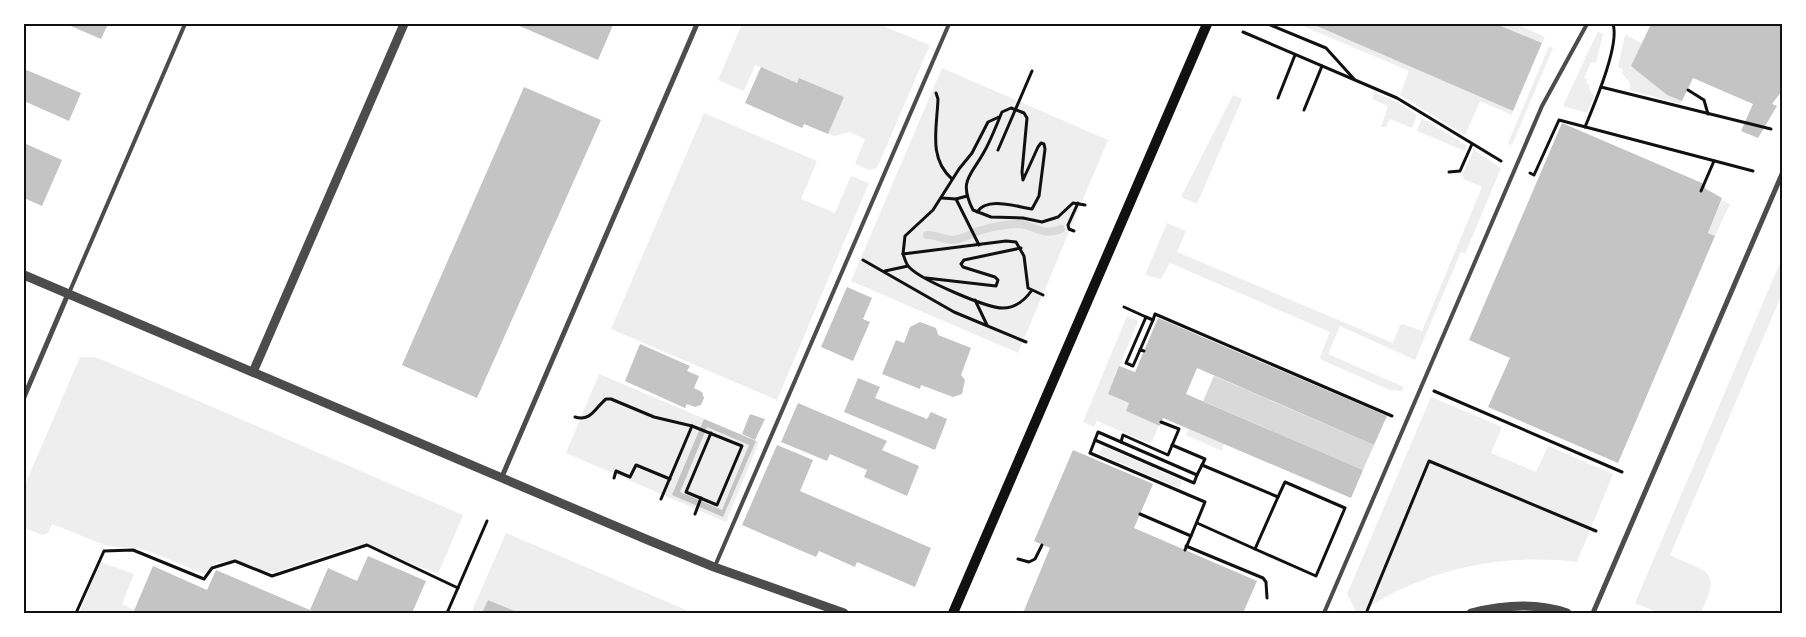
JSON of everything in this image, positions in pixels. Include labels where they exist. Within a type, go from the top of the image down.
[{"type":"main road","points":[[953,613],[1206,24]]},
{"type":"street","points":[[253,372],[404,24]]},
{"type":"street","points":[[501,479],[697,24]]},
{"type":"street","points":[[1593,613],[1782,174]]},
{"type":"street","points":[[24,276],[501,479],[714,567],[844,613]]},
{"type":"street","points":[[24,397],[68,294]]},
{"type":"street","points":[[1471,613],[1541,606],[1567,613]]},
{"type":"lane","points":[[68,294],[185,24]]},
{"type":"lane","points":[[714,567],[949,24]]},
{"type":"lane","points":[[1324,613],[1542,106],[1587,24]]},
{"type":"path","points":[[1268,24],[1326,48],[1356,80]]},
{"type":"path","points":[[1585,127],[1601,87],[1614,36],[1614,24]]},
{"type":"path","points":[[1243,32],[1397,98],[1504,163]]},
{"type":"path","points":[[1278,98],[1295,54]]},
{"type":"path","points":[[1304,110],[1322,66]]},
{"type":"path","points":[[998,150],[1032,71]]},
{"type":"path","points":[[925,79],[931,84],[938,99],[936,153],[940,165],[952,179]]},
{"type":"path","points":[[1601,87],[1771,130]]},
{"type":"path","points":[[1688,90],[1704,100],[1708,114]]},
{"type":"path","points":[[977,212],[980,207],[986,205],[1018,206],[1032,209],[1035,207],[1039,196],[1046,149],[1044,144],[1038,147],[1023,180],[1022,172],[1027,118],[1016,109],[1006,109],[1000,117],[983,154],[966,179],[967,196],[973,210],[977,212],[991,217],[1023,218],[1042,222],[1053,220],[1073,203],[1085,206]]},
{"type":"path","points":[[1000,117],[988,122],[972,153],[952,179],[942,198],[933,210],[905,236],[903,254],[908,266],[922,277],[976,300],[1003,308],[1015,306],[1032,290]]},
{"type":"path","points":[[1559,120],[1753,171]]},
{"type":"path","points":[[1449,172],[1460,171],[1472,144]]},
{"type":"path","points":[[1701,191],[1714,161]]},
{"type":"path","points":[[942,198],[956,200],[967,196]]},
{"type":"path","points":[[956,200],[978,244]]},
{"type":"path","points":[[1074,231],[1069,229],[1068,225],[1078,203]]},
{"type":"path","points":[[903,254],[978,244],[1016,242],[1021,248],[1025,281],[1028,288],[1043,295]]},
{"type":"path","points":[[922,277],[996,286],[998,280],[995,277],[963,267],[961,264],[964,260],[1021,248]]},
{"type":"path","points":[[849,254],[885,271],[929,299],[1026,342]]},
{"type":"path","points":[[885,271],[908,266]]},
{"type":"path","points":[[976,300],[987,326]]},
{"type":"path","points":[[1124,307],[1153,320]]},
{"type":"path","points":[[1146,316],[1126,363],[1133,366],[1142,350],[1155,314],[1406,421]]},
{"type":"path","points":[[1421,386],[1622,472]]},
{"type":"path","points":[[575,416],[581,419],[589,417],[606,398],[654,417],[692,426],[742,446],[717,505],[686,492],[710,434]]},
{"type":"path","points":[[1120,442],[1123,435],[1168,455],[1179,429],[1161,422]]},
{"type":"path","points":[[661,499],[692,426]]},
{"type":"path","points":[[1197,475],[1098,432],[1090,453],[1205,502],[1186,548],[1263,578],[1266,582],[1267,598]]},
{"type":"path","points":[[1095,440],[1194,483],[1205,459],[1172,445]]},
{"type":"path","points":[[1367,611],[1429,461],[1596,531]]},
{"type":"path","points":[[1202,465],[1278,497]]},
{"type":"path","points":[[614,478],[616,472],[630,477],[636,466],[670,479]]},
{"type":"path","points":[[1255,549],[1285,482],[1345,508],[1350,508]]},
{"type":"path","points":[[695,514],[701,498]]},
{"type":"path","points":[[1196,523],[1316,576],[1345,508]]},
{"type":"path","points":[[1140,514],[1191,536]]},
{"type":"path","points":[[447,613],[487,521]]},
{"type":"path","points":[[76,613],[104,551],[133,550],[204,579],[212,568],[235,561],[272,576],[367,545],[458,588]]},
{"type":"path","points":[[1018,559],[1029,562],[1034,559],[1042,545]]},
{"type":"shaded area","points":[[742,24],[878,24],[930,45],[877,168],[870,170],[855,164],[865,139],[849,132],[835,136],[828,134],[843,97],[800,78],[797,83],[755,65],[744,91],[718,80]]},
{"type":"shaded area","points":[[1298,24],[1312,24],[1513,111],[1512,115],[1480,101],[1465,135],[1400,95],[1409,71]]},
{"type":"shaded area","points":[[1496,24],[1516,24],[1545,37],[1542,43]]},
{"type":"shaded area","points":[[1598,31],[1603,34],[1596,63],[1591,62],[1584,78],[1588,79],[1586,83],[1590,85],[1589,89],[1594,96],[1587,113],[1563,106]]},
{"type":"shaded area","points":[[1625,35],[1642,43],[1632,66],[1667,95],[1682,101],[1681,104],[1629,90],[1630,83],[1622,73],[1623,70],[1618,67]]},
{"type":"shaded area","points":[[1549,46],[1553,48],[1512,145],[1508,143]]},
{"type":"shaded area","points":[[942,68],[1108,140],[1018,353],[851,281]]},
{"type":"shaded area","points":[[1374,92],[1397,102],[1417,115],[1412,128],[1390,119],[1386,127],[1381,127],[1388,106],[1372,99]]},
{"type":"shaded area","points":[[1233,95],[1242,99],[1197,204],[1181,197]]},
{"type":"shaded area","points":[[704,113],[817,161],[801,199],[835,213],[851,176],[869,183],[777,400],[611,329]]},
{"type":"shaded area","points":[[1422,118],[1467,146],[1465,151],[1417,131]]},
{"type":"shaded area","points":[[1474,150],[1501,168],[1465,254],[1461,252],[1415,360],[1340,326],[1328,354],[1404,387],[1402,391],[1390,390],[1322,360],[1320,357],[1330,332],[1170,263],[1161,279],[1145,275],[1167,223],[1186,231],[1177,252],[1393,343],[1400,325],[1403,324],[1422,331],[1482,187],[1464,179],[1462,175]]},
{"type":"shaded area","points":[[1722,200],[1730,204],[1715,236],[1708,233]]},
{"type":"shaded area","points":[[1782,258],[1782,294],[1670,555],[1702,569],[1707,574],[1710,579],[1710,587],[1707,598],[1701,613],[1659,613],[1635,603]]},
{"type":"shaded area","points":[[1127,316],[1138,321],[1108,394],[1129,403],[1126,411],[1159,425],[1151,444],[1097,421],[1094,427],[1083,422]]},
{"type":"shaded area","points":[[80,357],[94,357],[110,363],[463,515],[438,574],[367,546],[357,545],[276,572],[267,572],[234,561],[214,564],[204,574],[151,552],[137,548],[107,546],[52,524],[48,533],[43,535],[24,528],[24,487]]},
{"type":"shaded area","points":[[599,374],[759,442],[726,522],[566,453]]},
{"type":"shaded area","points":[[1214,376],[1374,445],[1363,470],[1203,401]]},
{"type":"shaded area","points":[[1431,397],[1502,427],[1491,453],[1536,472],[1548,446],[1613,474],[1577,562],[1553,560],[1507,561],[1463,568],[1419,581],[1392,593],[1357,613],[1347,594]]},
{"type":"shaded area","points":[[1189,429],[1224,444],[1222,451],[1186,435]]},
{"type":"shaded area","points":[[1103,446],[1182,481],[1179,488],[1099,454]]},
{"type":"shaded area","points":[[506,533],[693,613],[520,613],[489,600],[482,613],[471,613]]},
{"type":"shaded area","points":[[101,562],[134,574],[122,604],[134,610],[133,613],[79,613]]},
{"type":"building","points":[[66,24],[108,24],[101,39]]},
{"type":"building","points":[[515,24],[610,24],[613,25],[598,60]]},
{"type":"building","points":[[1312,24],[1496,24],[1542,43],[1513,111]]},
{"type":"building","points":[[1651,24],[1782,24],[1782,91],[1772,104],[1777,106],[1758,138],[1741,131],[1753,104],[1693,78],[1682,101],[1667,95],[1631,66]]},
{"type":"building","points":[[761,67],[797,83],[799,78],[844,97],[828,134],[804,124],[802,128],[745,103]]},
{"type":"building","points":[[24,69],[81,93],[69,121],[24,101]]},
{"type":"building","points":[[524,87],[601,120],[477,398],[402,365]]},
{"type":"building","points":[[1562,123],[1702,183],[1706,189],[1722,198],[1708,233],[1715,236],[1618,463],[1488,407],[1510,358],[1469,340]]},
{"type":"building","points":[[24,143],[62,160],[42,206],[24,198]]},
{"type":"building","points":[[847,287],[872,298],[863,319],[870,322],[853,361],[821,347]]},
{"type":"building","points":[[1158,318],[1387,416],[1374,445],[1197,368],[1186,394],[1363,470],[1351,498],[1163,418],[1160,426],[1126,411],[1129,403],[1108,394],[1119,366],[1135,372]]},
{"type":"building","points":[[920,322],[936,328],[938,335],[971,348],[961,375],[965,380],[962,394],[953,397],[921,385],[920,389],[882,374],[896,340],[904,343],[910,327]]},
{"type":"building","points":[[640,344],[690,366],[687,371],[699,376],[694,388],[702,392],[704,398],[701,405],[695,407],[687,404],[685,408],[625,381]]},
{"type":"building","points":[[858,378],[880,387],[875,398],[927,419],[931,412],[947,419],[935,450],[844,412]]},
{"type":"building","points":[[798,403],[887,441],[882,450],[919,466],[907,496],[864,477],[867,470],[830,454],[827,461],[781,442]]},
{"type":"building","points":[[750,414],[765,419],[755,440],[742,434]]},
{"type":"building","points":[[704,419],[756,441],[723,517],[672,495]],"holes":[[[707,427],[749,445],[722,510],[680,492]]]},
{"type":"building","points":[[777,445],[813,460],[800,491],[931,548],[915,587],[857,562],[855,567],[819,551],[816,557],[742,525]]},
{"type":"building","points":[[1073,450],[1153,484],[1134,528],[1257,581],[1243,613],[1023,613],[1050,548],[1034,541]]},
{"type":"building","points":[[368,556],[426,581],[412,613],[133,613],[153,566],[207,590],[216,570],[310,610],[328,568],[357,581]]},
{"type":"building","points":[[488,600],[520,613],[482,613]]},
{"type":"waterway","points":[[927,235],[956,240],[978,231],[1015,224],[1026,225],[1049,232],[1061,229]]}]
